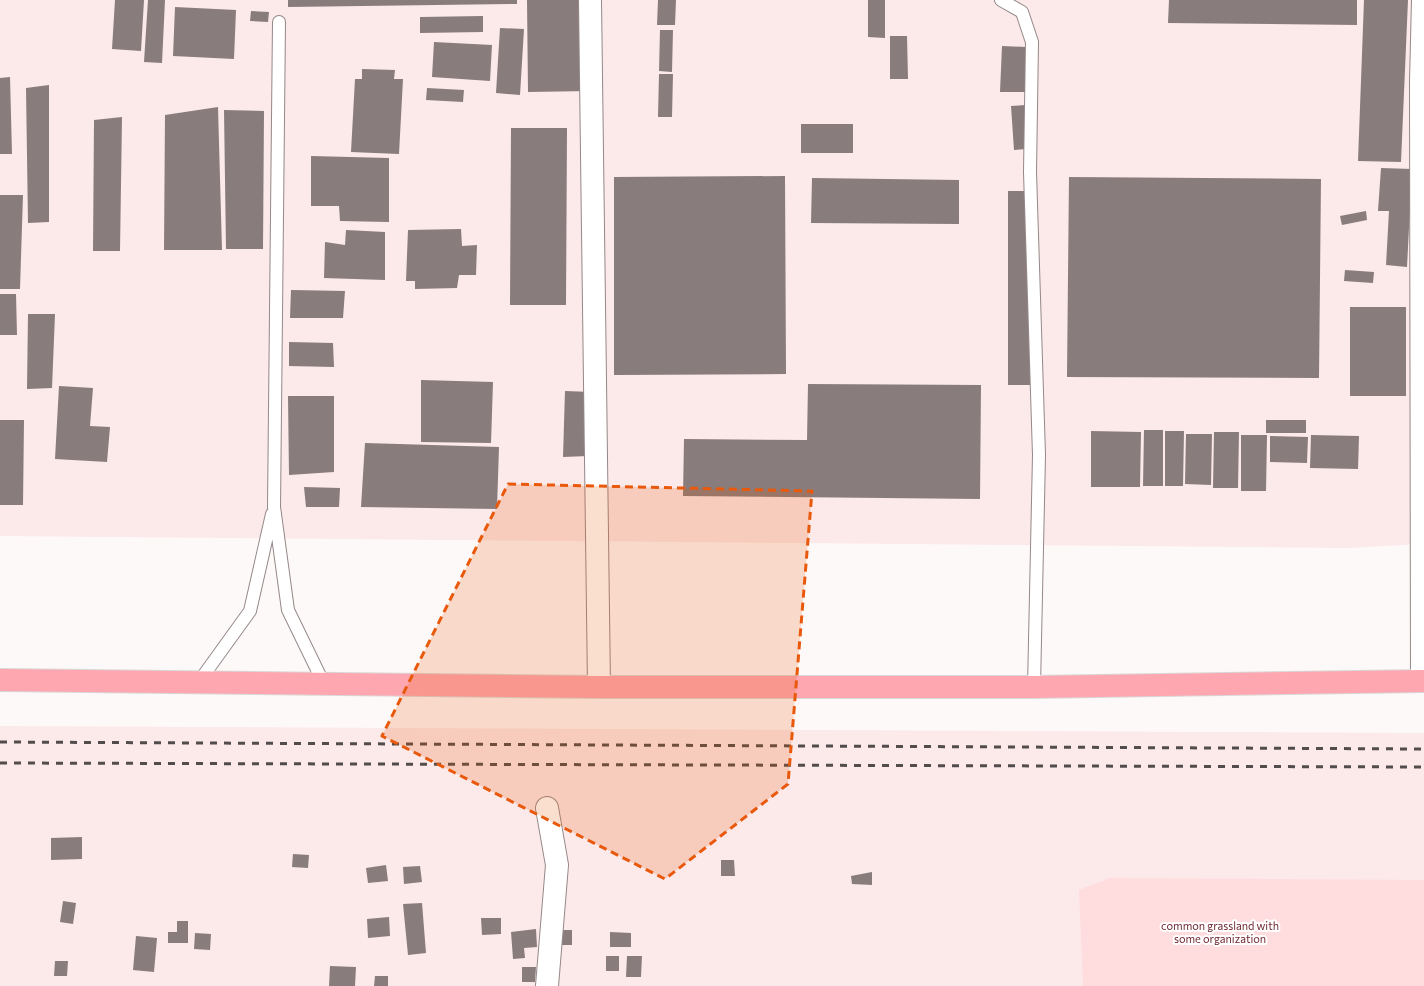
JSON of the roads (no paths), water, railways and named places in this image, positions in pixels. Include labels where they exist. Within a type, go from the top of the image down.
[{"type":"main road","points":[[0,680],[599,687],[1034,687],[1423,681]]},
{"type":"street","points":[[590,0],[599,687]]},
{"type":"street","points":[[1423,0],[1423,681]]},
{"type":"street","points":[[547,808],[556,865],[547,986]]},
{"type":"lane","points":[[1001,0],[1022,12],[1032,42],[1030,172],[1039,455],[1034,687]]},
{"type":"lane","points":[[279,22],[274,507],[288,610],[324,684]]},
{"type":"lane","points":[[198,683],[250,611],[274,507]]},
{"type":"railway","points":[[0,742],[1424,749]]},
{"type":"railway","points":[[0,763],[1424,767]]},
{"type":"park label","name":"common grassland with some organization","points":[[1220,932]]}]
